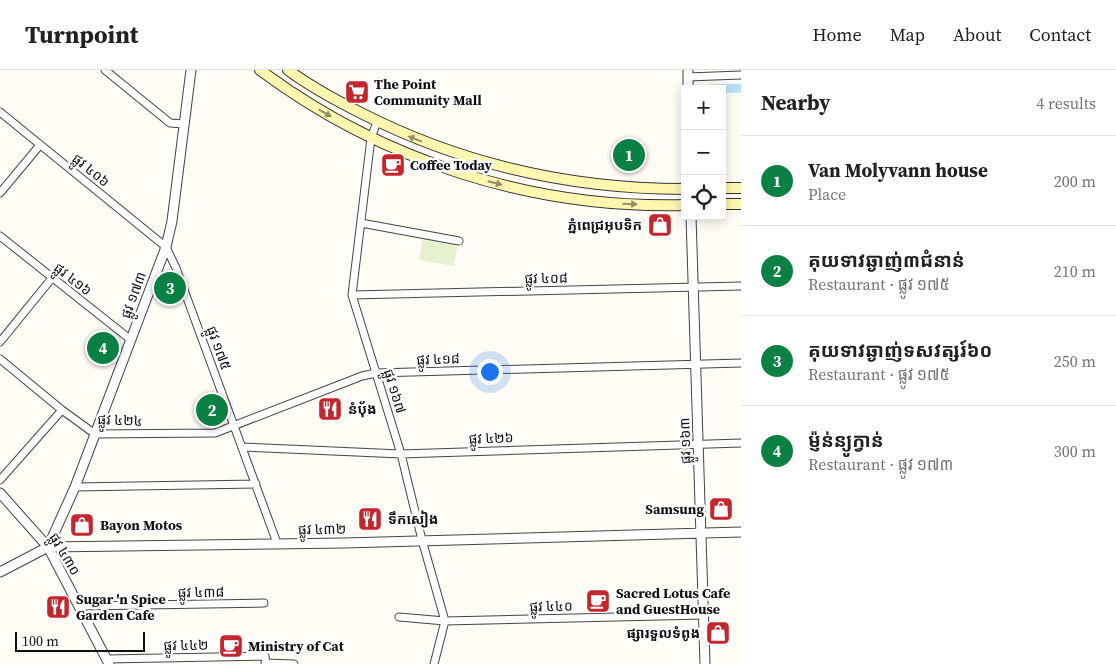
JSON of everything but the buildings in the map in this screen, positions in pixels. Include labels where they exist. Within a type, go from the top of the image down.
[{"type":"main road","points":[[260,70],[308,103],[371,138],[402,152],[473,177],[538,193],[582,200],[620,204],[681,205]]},
{"type":"main road","points":[[288,70],[318,90],[377,122],[407,136],[478,161],[584,184],[681,189]]},
{"type":"main road","points":[[582,200],[584,184]]},
{"type":"main road","points":[[726,188],[741,188]]},
{"type":"main road","points":[[726,204],[741,204]]},
{"type":"street","points":[[105,70],[170,123],[184,124]]},
{"type":"street","name":"ផ្លូវ ១៧៣","points":[[48,546],[75,488],[166,247],[172,221],[191,70]]},
{"type":"street","points":[[688,73],[741,75]]},
{"type":"street","name":"ផ្លូវ ៤០៦","points":[[0,112],[166,247]]},
{"type":"street","name":"ផ្លូវ ១៦៧","points":[[377,122],[371,138],[352,294],[401,454],[422,540],[445,621]]},
{"type":"street","points":[[0,193],[40,144]]},
{"type":"street","name":"ផ្លូវ ១៦៣","points":[[691,220],[705,664]]},
{"type":"street","points":[[361,223],[459,241]]},
{"type":"street","name":"ផ្លូវ ៤១៦","points":[[0,236],[131,340]]},
{"type":"street","name":"ផ្លូវ ១៧៥","points":[[166,247],[176,268],[277,544]]},
{"type":"street","points":[[0,342],[52,278]]},
{"type":"street","name":"ផ្លូវ ៤០៨","points":[[352,294],[741,286]]},
{"type":"street","name":"ផ្លូវ ៤២៤","points":[[0,358],[62,410],[95,434],[215,433],[234,426]]},
{"type":"street","name":"ផ្លូវ ៤១៨","points":[[234,426],[362,376],[376,373],[741,363]]},
{"type":"street","points":[[0,480],[62,410]]},
{"type":"street","name":"ផ្លូវ ៤២៦","points":[[242,447],[401,454],[741,443]]},
{"type":"street","points":[[75,488],[256,484]]},
{"type":"street","name":"ផ្លូវ ៤៣០","points":[[0,492],[48,546],[108,662]]},
{"type":"street","name":"ផ្លូវ ៤៣២","points":[[0,572],[48,546],[277,544],[741,532]]},
{"type":"street","name":"ផ្លូវ ៤៣៨","points":[[79,606],[264,603]]},
{"type":"street","name":"ផ្លូវ ៤៤០","points":[[399,617],[445,621],[704,615]]},
{"type":"street","points":[[434,664],[445,621]]},
{"type":"street","name":"ផ្លូវ ៤៤២","points":[[108,662],[265,661],[294,664]]},
{"type":"green space","points":[[423,237],[458,243],[454,266],[419,260]]},
{"type":"waterway","points":[[726,88],[741,88]]},
{"type":"place","name":"The Point Community Mall","points":[[357,92]]},
{"type":"place","name":"Van Molyvann house","points":[[629,155]]},
{"type":"place","name":"Coffee Today","points":[[393,165]]},
{"type":"place","name":"ភ្នំពេជ្រអុបទិក","points":[[660,225]]},
{"type":"place","name":"គុយទាវឆ្ងាញ់ទសវត្សរ៍៦០","points":[[170,288]]},
{"type":"place","name":"ម្ញ៉ន់ន្យូក្វាន់","points":[[103,348]]},
{"type":"place","name":"នំប៉័ង","points":[[330,409]]},
{"type":"place","name":"គុយទាវឆ្ងាញ់៣ជំនាន់","points":[[212,410]]},
{"type":"place","name":"Samsung","points":[[721,509]]},
{"type":"place","name":"ទឹកសៀង","points":[[370,519]]},
{"type":"place","name":"Bayon Motos","points":[[82,525]]},
{"type":"place","name":"Sacred Lotus Cafe and GuestHouse","points":[[598,601]]},
{"type":"place","name":"Sugar 'n Spice Garden Cafe","points":[[58,607]]},
{"type":"place","name":"ផ្សារទួលទំពូង","points":[[718,633]]},
{"type":"place","name":"Ministry of Cat","points":[[231,646]]}]
